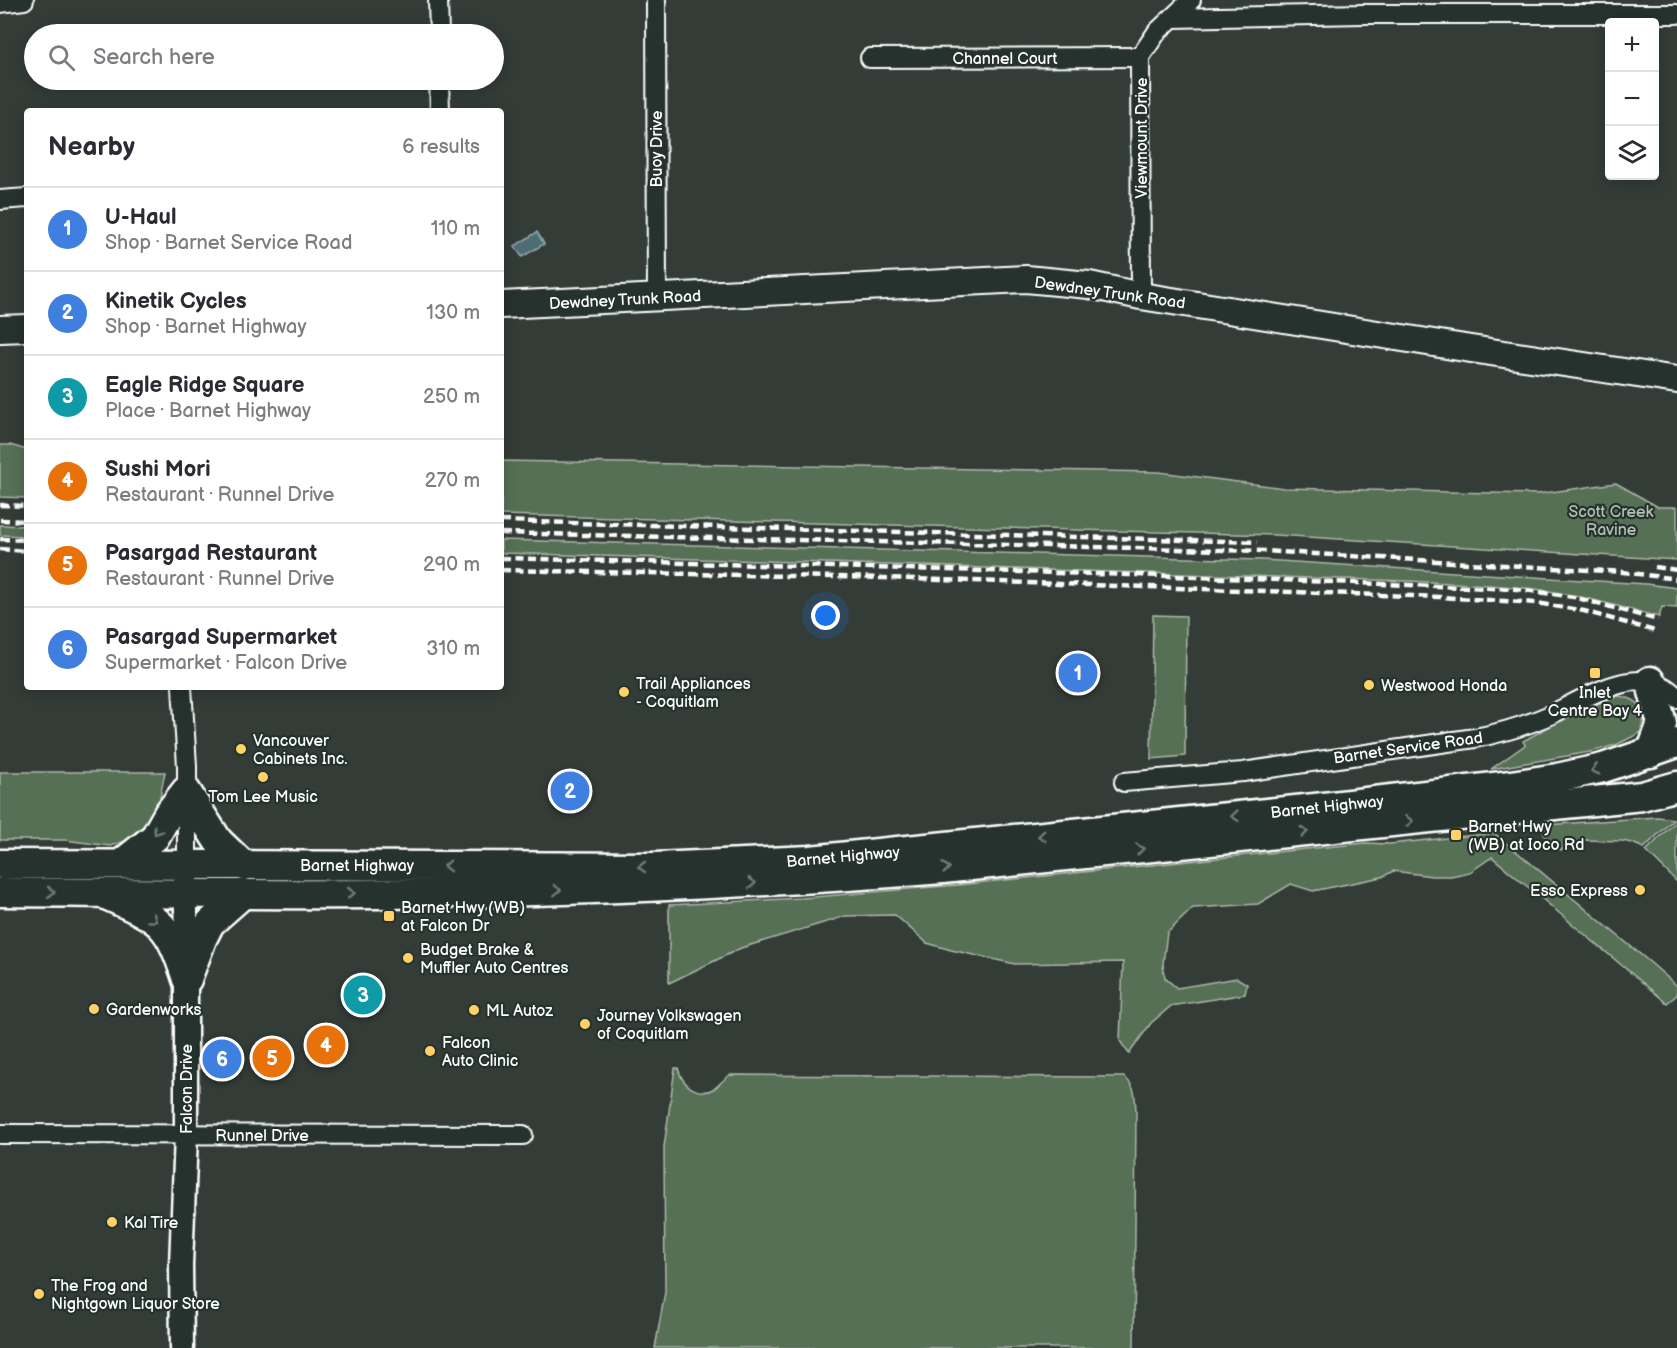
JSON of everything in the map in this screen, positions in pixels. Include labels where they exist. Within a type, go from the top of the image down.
[{"type":"main road","name":"Dewdney Trunk Road","points":[[504,304],[1026,279],[1089,285],[1142,296],[1677,380]]},
{"type":"main road","points":[[0,329],[24,328]]},
{"type":"main road","points":[[1580,802],[1628,780],[1668,753],[1650,681]]},
{"type":"main road","name":"Barnet Highway","points":[[0,864],[655,867],[810,860],[1315,808],[1511,785],[1557,778],[1668,753]]},
{"type":"main road","name":"Barnet Highway","points":[[0,892],[535,891],[834,878],[1073,856],[1642,796],[1677,786]]},
{"type":"main road","points":[[121,864],[155,837],[168,814],[186,791],[218,841],[243,865]]},
{"type":"main road","points":[[1642,796],[1677,808]]},
{"type":"main road","points":[[101,892],[158,921],[176,946],[187,979]]},
{"type":"main road","points":[[187,979],[210,923],[244,893]]},
{"type":"street","points":[[0,3],[24,0]]},
{"type":"street","points":[[438,0],[439,24]]},
{"type":"street","name":"Buoy Drive","points":[[656,0],[657,297]]},
{"type":"street","name":"Viewmount Drive","points":[[1142,296],[1140,57],[1157,32],[1191,0]]},
{"type":"street","points":[[1173,18],[1364,14],[1677,14]]},
{"type":"street","name":"Channel Court","points":[[870,58],[1140,57]]},
{"type":"street","points":[[439,90],[440,108]]},
{"type":"street","points":[[0,200],[24,198]]},
{"type":"street","name":"Barnet Service Road","points":[[1124,782],[1243,772],[1475,738],[1508,731],[1611,687],[1635,681],[1650,681]]},
{"type":"street","points":[[1650,681],[1665,687],[1676,696]]},
{"type":"street","name":"Falcon Drive","points":[[182,690],[186,791],[187,979],[186,1135],[181,1265],[182,1348]]},
{"type":"street","name":"Runnel Drive","points":[[0,1134],[523,1135]]},
{"type":"green space","points":[[0,445],[24,449],[24,498],[0,497]]},
{"type":"green space","name":"Scott Creek Ravine","points":[[504,461],[1159,472],[1284,488],[1537,494],[1616,483],[1658,507],[1677,507],[1677,560],[1275,535],[504,515]]},
{"type":"green space","points":[[0,525],[24,526],[24,536],[0,535]]},
{"type":"green space","points":[[504,540],[1262,560],[1646,584],[1677,588],[1677,608],[1662,607],[1659,617],[1557,592],[1508,586],[504,553]]},
{"type":"green space","points":[[1153,615],[1186,616],[1185,756],[1151,759]]},
{"type":"green space","points":[[1618,696],[1628,698],[1640,705],[1647,718],[1644,719],[1640,733],[1616,745],[1590,752],[1491,769],[1525,745],[1523,741],[1576,712]]},
{"type":"green space","points":[[0,772],[165,772],[157,812],[138,837],[110,846],[65,840],[0,840]]},
{"type":"green space","points":[[1657,817],[1674,819],[1644,848],[1622,841],[1584,840],[1561,850],[1550,846],[1544,834],[1545,825]]},
{"type":"green space","points":[[1677,820],[1677,882],[1646,851]]},
{"type":"green space","points":[[1494,833],[1677,986],[1677,995],[1667,1003],[1492,857],[1470,872],[1451,876],[1393,871],[1382,877],[1313,891],[1291,884],[1258,904],[1193,908],[1167,933],[1163,964],[1165,978],[1177,988],[1237,978],[1247,984],[1245,994],[1171,1006],[1151,1023],[1129,1054],[1120,1041],[1123,962],[1015,964],[927,943],[895,915],[846,916],[741,948],[669,983],[669,905],[802,898],[957,885],[1366,843],[1390,844]]},
{"type":"green space","points":[[675,1068],[678,1068],[683,1080],[697,1091],[709,1091],[730,1075],[1124,1077],[1133,1088],[1136,1111],[1134,1348],[655,1348],[665,1292],[664,1147]]},
{"type":"water","points":[[537,232],[544,244],[522,257],[515,246]]},
{"type":"railway","points":[[0,505],[24,506]]},
{"type":"railway","points":[[0,520],[24,521]]},
{"type":"railway","points":[[504,521],[1257,542]]},
{"type":"railway","points":[[504,533],[1264,551],[1623,572],[1677,579]]},
{"type":"railway","points":[[0,539],[24,540]]},
{"type":"railway","points":[[0,549],[24,551]]},
{"type":"railway","points":[[504,558],[1170,576],[1517,589],[1574,597],[1658,620]]},
{"type":"railway","points":[[1655,567],[1677,570]]},
{"type":"railway","points":[[504,570],[884,578],[1440,597],[1537,603],[1584,611],[1655,631]]},
{"type":"place","name":"U-Haul","points":[[1078,673]]},
{"type":"place","name":"Inlet Centre Bay 4","points":[[1595,673]]},
{"type":"place","name":"Westwood Honda","points":[[1369,685]]},
{"type":"place","name":"Trail Appliances - Coquitlam","points":[[624,692]]},
{"type":"place","name":"Vancouver Cabinets Inc.","points":[[241,749]]},
{"type":"place","name":"Tom Lee Music","points":[[263,777]]},
{"type":"place","name":"Kinetik Cycles","points":[[570,791]]},
{"type":"place","name":"Barnet Hwy (WB) at Ioco Rd","points":[[1456,835]]},
{"type":"place","name":"Esso Express","points":[[1640,890]]},
{"type":"place","name":"Barnet Hwy (WB) at Falcon Dr","points":[[389,916]]},
{"type":"place","name":"Budget Brake & Muffler Auto Centres","points":[[408,958]]},
{"type":"place","name":"Eagle Ridge Square","points":[[363,995]]},
{"type":"place","name":"Gardenworks","points":[[94,1009]]},
{"type":"place","name":"ML Autoz","points":[[474,1010]]},
{"type":"place","name":"Journey Volkswagen of Coquitlam","points":[[585,1024]]},
{"type":"place","name":"Sushi Mori","points":[[326,1045]]},
{"type":"place","name":"Falcon Auto Clinic","points":[[430,1051]]},
{"type":"place","name":"Pasargad Restaurant","points":[[272,1058]]},
{"type":"place","name":"Pasargad Supermarket","points":[[222,1059]]},
{"type":"place","name":"Kal Tire","points":[[112,1222]]},
{"type":"place","name":"The Frog and Nightgown Liquor Store","points":[[39,1294]]}]
